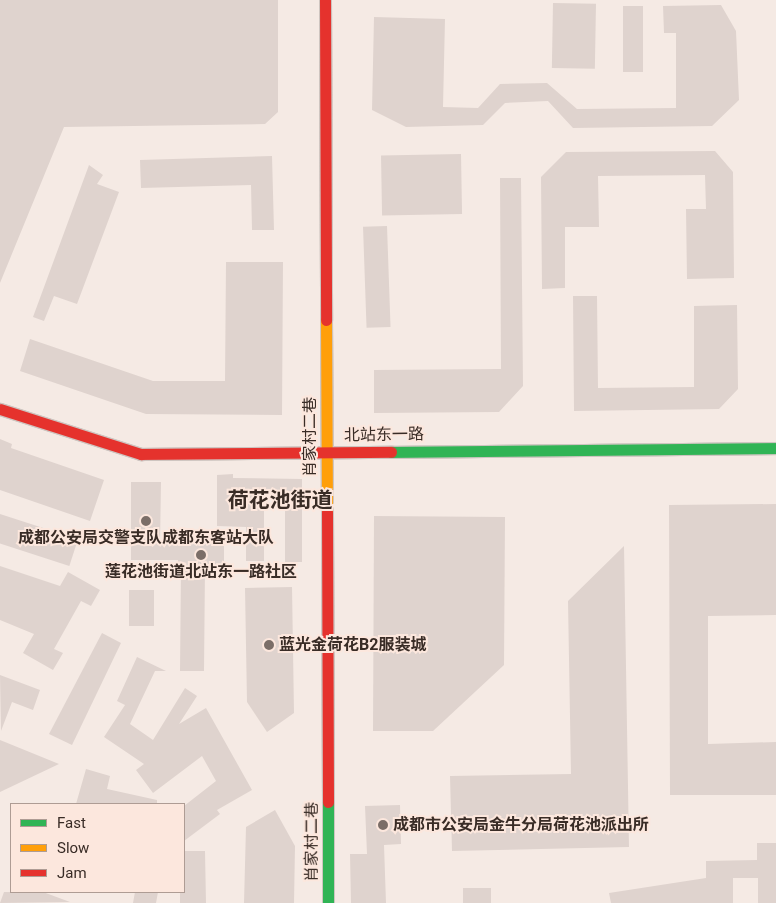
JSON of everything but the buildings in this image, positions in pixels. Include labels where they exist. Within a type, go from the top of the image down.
[{"type":"street","name":"肖家村二巷","points":[[325,0],[328,903]]},
{"type":"street","name":"北站东一路","points":[[0,409],[141,454],[776,448]]},
{"type":"traffic: fast","points":[[391,452],[776,448]]},
{"type":"traffic: fast","points":[[328,802],[328,903]]},
{"type":"traffic: slow","points":[[326,320],[327,512]]},
{"type":"traffic: jam","points":[[325,0],[326,320]]},
{"type":"traffic: jam","points":[[0,409],[141,454],[391,452]]},
{"type":"traffic: jam","points":[[327,512],[328,802]]},
{"type":"place","name":"成都公安局交警支队成都东客站大队","points":[[146,521]]},
{"type":"place","name":"莲花池街道北站东一路社区","points":[[201,555]]},
{"type":"place","name":"蓝光金荷花B2服装城","points":[[269,645]]},
{"type":"place","name":"成都市公安局金牛分局荷花池派出所","points":[[383,825]]},
{"type":"district","name":"荷花池街道","points":[[280,500]]}]
